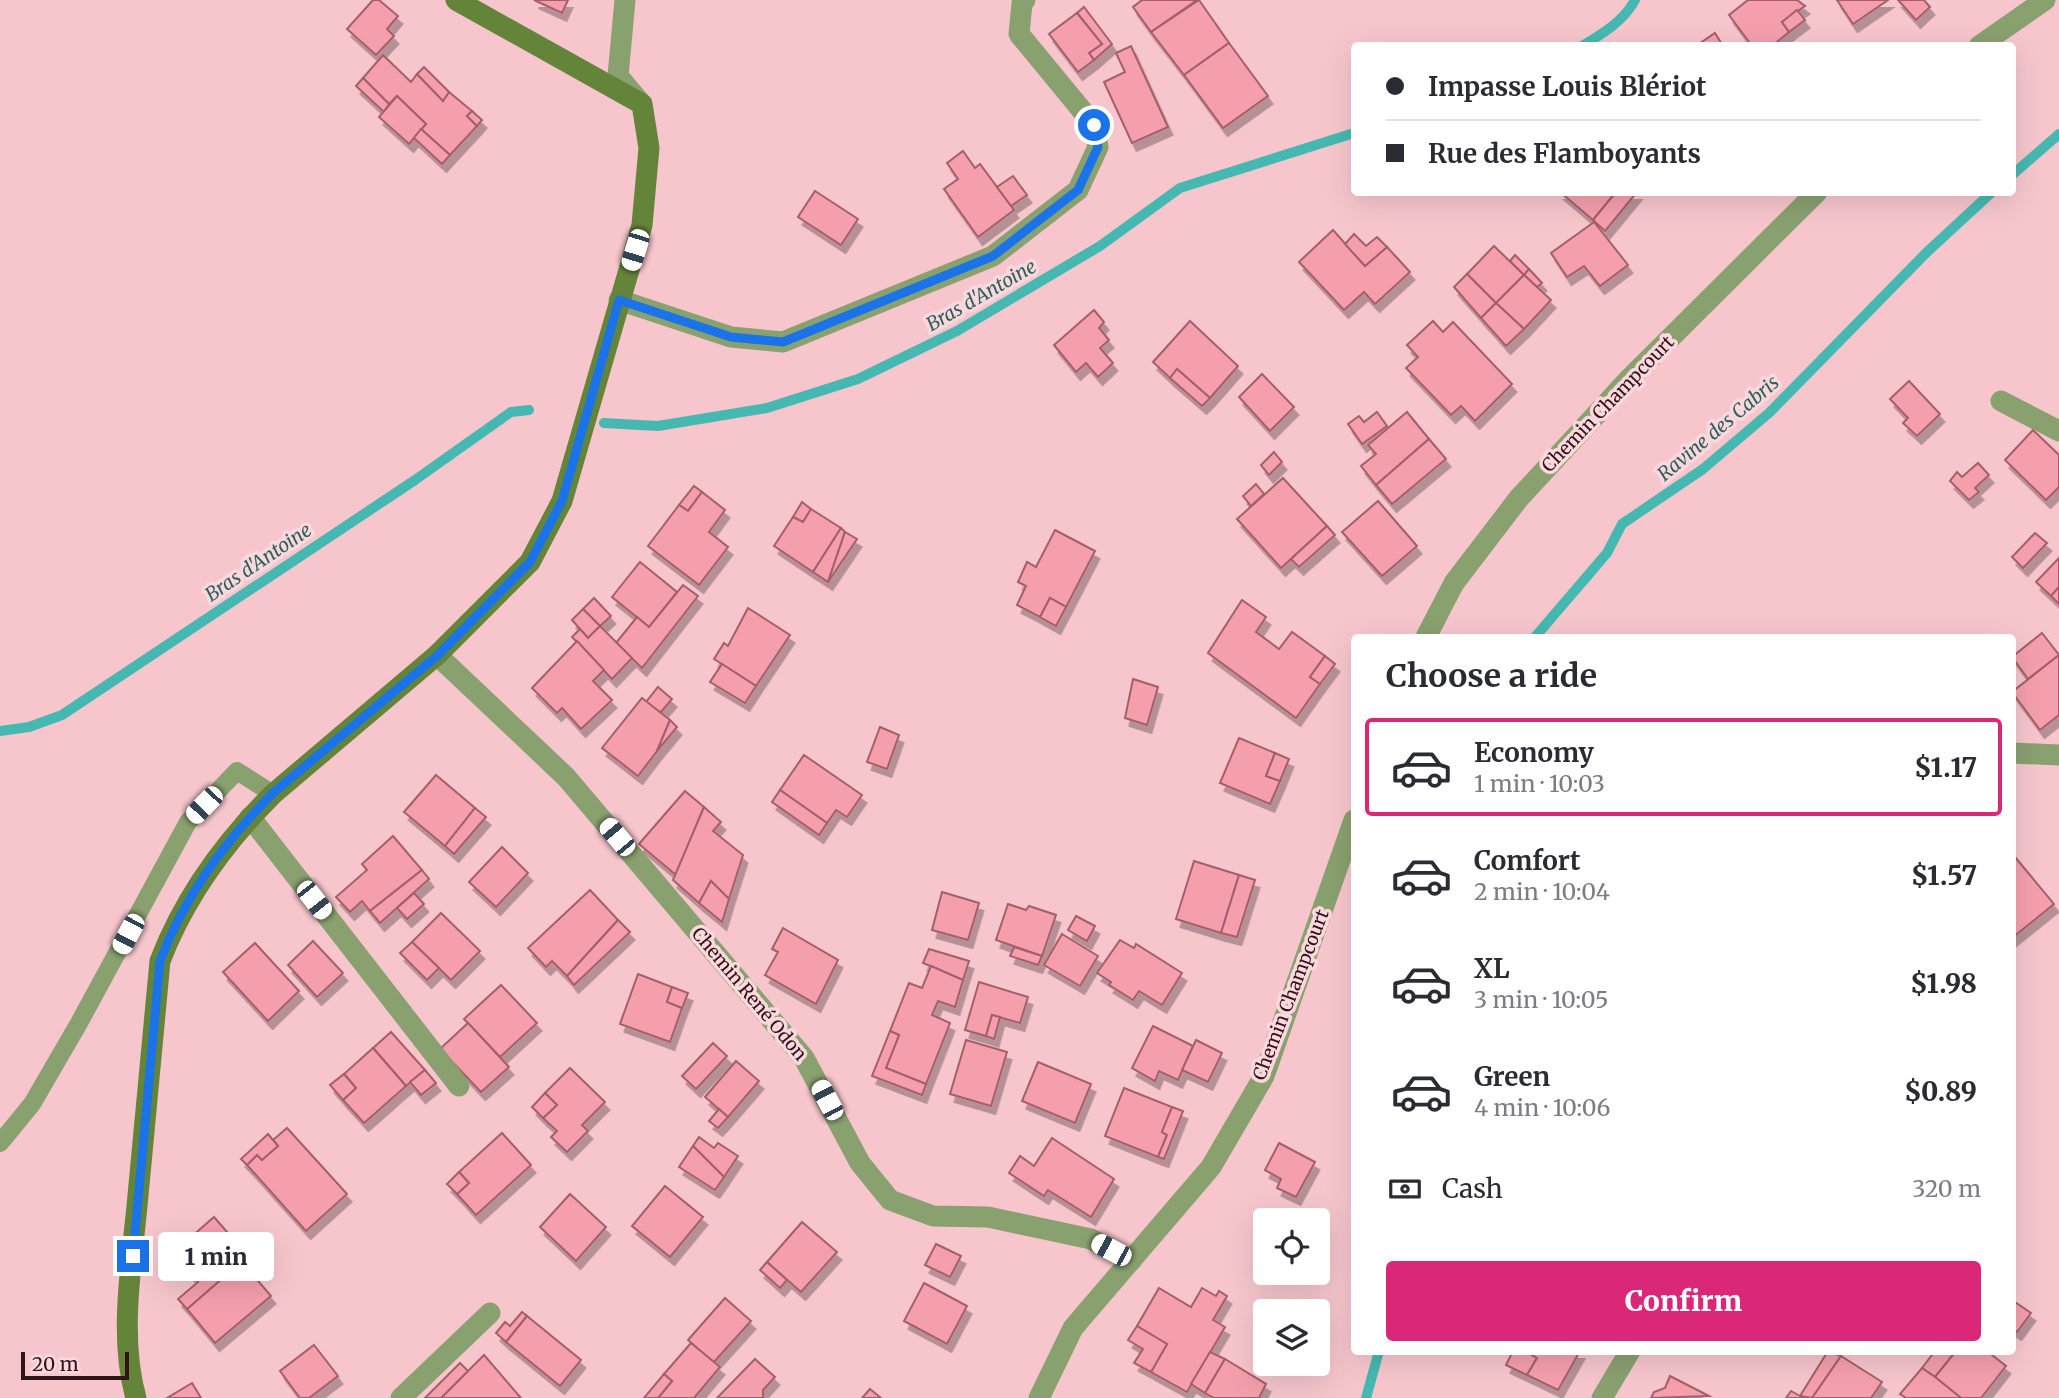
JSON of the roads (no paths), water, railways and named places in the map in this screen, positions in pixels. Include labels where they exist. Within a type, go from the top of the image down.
[{"type":"main road","points":[[136,1398],[131,1380],[129,1344],[130,1281],[160,961],[176,921],[209,865],[273,793],[438,655],[530,562],[562,501],[642,225],[649,148],[642,104],[462,2]]},
{"type":"street","points":[[625,0],[618,76],[642,104]]},
{"type":"street","points":[[619,300],[731,337],[783,342],[993,256],[1078,190],[1098,147],[1094,125],[1019,34],[1025,0]]},
{"type":"street","points":[[1985,42],[2045,0]]},
{"type":"street","name":"Chemin Champcourt","points":[[1428,634],[1454,583],[1519,498],[1630,378],[1812,196]]},
{"type":"street","points":[[2001,401],[2059,431]]},
{"type":"street","name":"Chemin René Odon","points":[[438,655],[566,777],[804,1058],[860,1163],[890,1200],[933,1216],[988,1217],[1090,1239],[1132,1261]]},
{"type":"street","points":[[2016,753],[2059,755]]},
{"type":"street","points":[[250,817],[459,1086]]},
{"type":"street","name":"Chemin Champcourt","points":[[1039,1398],[1073,1328],[1211,1167],[1264,1076],[1351,829]]},
{"type":"street","points":[[401,1398],[490,1313]]},
{"type":"street","points":[[1602,1398],[1628,1355]]},
{"type":"lane","points":[[0,1143],[32,1104],[188,822],[237,771],[273,793]]},
{"type":"waterway","name":"Bras d'Antoine","points":[[1589,42],[1619,21],[1635,0]]},
{"type":"waterway","name":"Bras d'Antoine","points":[[604,423],[658,426],[767,408],[858,379],[957,331],[1100,246],[1180,188],[1351,134]]},
{"type":"waterway","name":"Ravine des Cabris","points":[[2016,172],[2059,134]]},
{"type":"waterway","name":"Ravine des Cabris","points":[[1538,634],[1607,553],[1622,524],[1703,469],[1769,413],[1926,253],[1988,196]]},
{"type":"waterway","name":"Bras d'Antoine","points":[[0,731],[29,727],[62,715],[415,480],[511,412],[529,410]]},
{"type":"waterway","name":"Ravine des Cabris","points":[[1366,1398],[1378,1355]]}]
